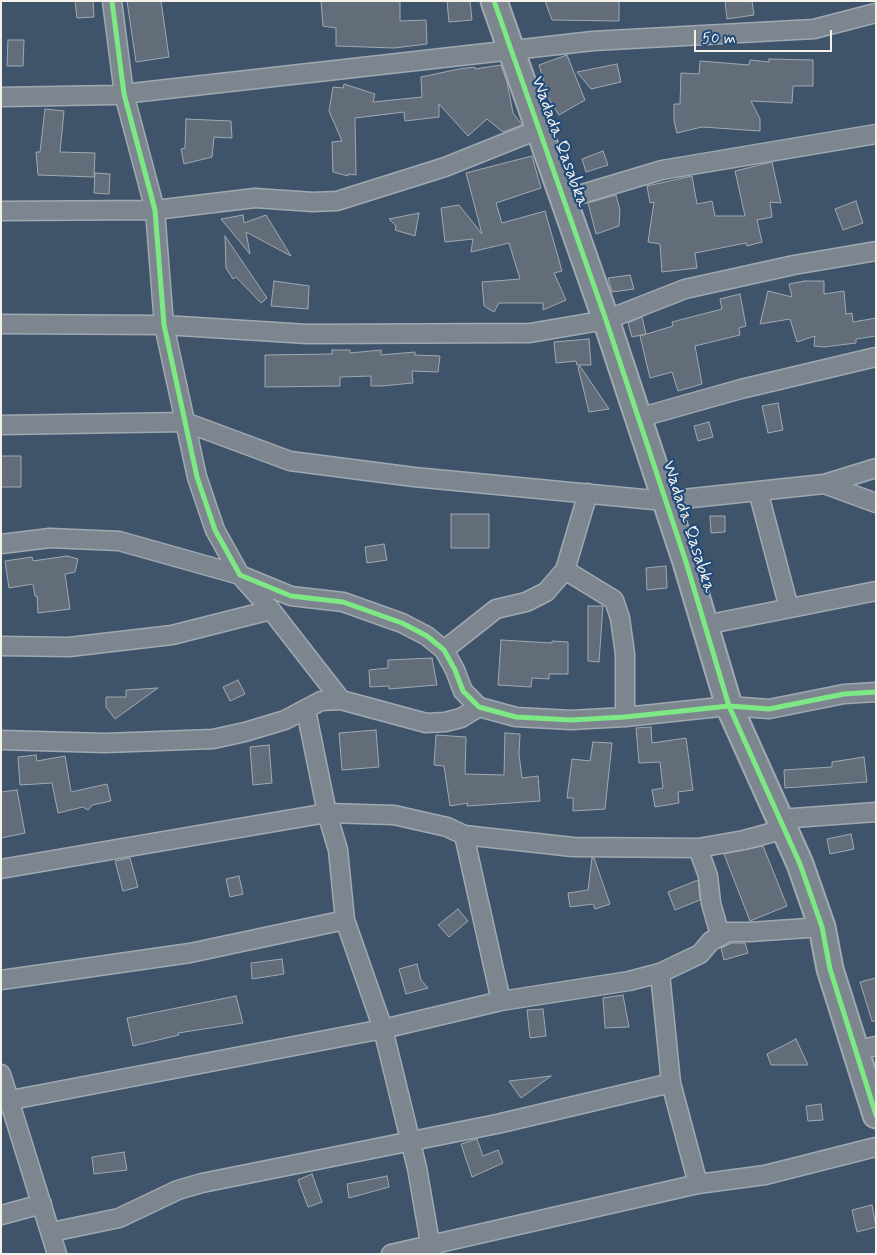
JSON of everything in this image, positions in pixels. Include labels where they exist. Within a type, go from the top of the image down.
[{"type":"street","points":[[112,1],[124,94],[155,210],[164,325],[196,477],[215,530],[240,575],[272,610],[341,700]]},
{"type":"street","name":"Wadada Qasabka","points":[[494,1],[606,320],[705,625],[728,706],[782,824],[822,927],[830,969],[866,1048],[876,1115]]},
{"type":"street","points":[[1,97],[124,94],[511,49],[593,42],[814,29],[876,13]]},
{"type":"street","points":[[1,211],[155,210],[255,198],[313,202],[337,200],[445,167],[540,129]]},
{"type":"street","points":[[565,199],[662,170],[876,134]]},
{"type":"street","points":[[1,324],[164,325],[307,334],[530,332],[606,320],[684,289],[794,265],[876,251]]},
{"type":"street","points":[[638,418],[741,389],[876,357]]},
{"type":"street","points":[[1,425],[185,422],[290,461],[414,477],[664,501],[824,484],[876,468]]},
{"type":"street","points":[[824,484],[876,503]]},
{"type":"street","points":[[758,491],[789,608]]},
{"type":"street","points":[[444,650],[496,609],[526,602],[546,592],[564,570],[588,493]]},
{"type":"street","points":[[1,544],[50,538],[119,541],[240,575],[291,596],[343,602],[402,623],[427,636],[444,650],[455,670],[463,691],[479,707],[516,717],[571,720],[625,718],[728,706],[769,709],[844,694],[876,692]]},
{"type":"street","points":[[564,570],[614,600],[620,618],[625,654],[625,718]]},
{"type":"street","points":[[705,625],[876,591]]},
{"type":"street","points":[[1,646],[69,647],[172,635],[272,610]]},
{"type":"street","points":[[1,740],[105,743],[213,739],[285,720],[322,701],[341,700],[426,723],[445,722],[461,718],[479,707]]},
{"type":"street","points":[[306,710],[327,813],[338,850],[345,920],[384,1029],[411,1140],[431,1249]]},
{"type":"street","points":[[1,870],[327,813],[394,815],[447,827],[464,835],[573,847],[698,848],[744,840],[782,824],[876,812]]},
{"type":"street","points":[[464,835],[501,1001]]},
{"type":"street","points":[[698,848],[708,876],[711,903],[720,935]]},
{"type":"street","points":[[1,980],[190,953],[345,920]]},
{"type":"street","points":[[5,1102],[384,1029],[501,1001],[629,981],[660,973],[700,954],[720,935],[738,931],[750,932],[822,927]]},
{"type":"street","points":[[660,973],[671,1083],[698,1184]]},
{"type":"street","points":[[1,1074],[5,1102],[52,1232],[57,1254]]},
{"type":"street","points":[[52,1232],[119,1218],[178,1190],[202,1183],[547,1114],[671,1083]]},
{"type":"street","points":[[391,1254],[431,1249],[698,1184],[765,1175],[876,1147]]},
{"type":"street","points":[[1,1215],[42,1204]]},
{"type":"building","points":[[75,1],[93,1],[94,17],[77,18]]},
{"type":"building","points":[[127,1],[161,1],[169,57],[136,62]]},
{"type":"building","points":[[321,1],[400,1],[400,21],[426,20],[427,44],[394,48],[336,46],[336,28],[323,26]]},
{"type":"building","points":[[447,1],[470,1],[472,20],[449,22]]},
{"type":"building","points":[[545,1],[619,1],[619,21],[552,20]]},
{"type":"building","points":[[725,1],[752,1],[754,15],[727,19]]},
{"type":"building","points":[[8,40],[24,40],[23,66],[7,66]]},
{"type":"building","points":[[567,55],[585,100],[559,115],[549,99],[539,65]]},
{"type":"building","points":[[769,59],[813,60],[813,86],[793,86],[792,103],[751,101],[760,119],[760,131],[702,127],[677,133],[674,121],[674,104],[680,104],[681,73],[699,74],[700,61],[749,65],[750,60],[769,62]]},
{"type":"building","points":[[617,64],[621,82],[591,89],[577,72]]},
{"type":"building","points":[[501,65],[507,82],[513,113],[522,125],[503,132],[487,119],[468,136],[439,104],[439,117],[405,121],[404,112],[355,118],[356,175],[348,174],[348,176],[333,172],[332,142],[342,141],[329,111],[333,87],[343,88],[344,84],[375,94],[373,102],[422,97],[421,77],[459,69],[475,67],[475,69]]},
{"type":"building","points":[[45,109],[64,111],[60,152],[95,153],[94,177],[38,175],[36,152],[40,152]]},
{"type":"building","points":[[186,119],[231,121],[232,138],[214,137],[212,157],[184,164],[181,149],[185,148]]},
{"type":"building","points":[[603,151],[608,165],[586,172],[582,159]]},
{"type":"building","points":[[532,156],[541,188],[496,203],[502,223],[545,211],[562,271],[554,273],[566,300],[543,310],[543,303],[499,303],[494,312],[484,306],[482,282],[520,279],[509,243],[471,252],[473,239],[445,242],[441,208],[459,205],[482,234],[466,173]]},
{"type":"building","points":[[772,162],[781,203],[770,202],[772,217],[757,220],[762,242],[747,246],[746,243],[695,253],[697,268],[662,272],[660,244],[648,242],[654,202],[650,203],[647,186],[692,176],[697,204],[712,201],[715,216],[745,216],[735,171]]},
{"type":"building","points":[[95,173],[110,174],[109,194],[94,193]]},
{"type":"building","points":[[616,195],[620,210],[619,226],[596,234],[588,203]]},
{"type":"building","points":[[856,201],[863,223],[843,230],[835,209]]},
{"type":"building","points":[[419,213],[415,236],[395,230],[396,226],[389,219]]},
{"type":"building","points":[[243,215],[244,223],[266,215],[291,256],[246,232],[250,254],[221,219]]},
{"type":"building","points":[[225,236],[267,298],[261,303],[236,277],[233,279],[226,268]]},
{"type":"building","points":[[630,275],[634,289],[612,292],[608,278]]},
{"type":"building","points":[[274,281],[309,286],[308,309],[271,306]]},
{"type":"building","points":[[805,281],[824,281],[824,294],[844,291],[846,314],[852,313],[853,322],[876,318],[876,336],[856,339],[856,343],[824,347],[814,346],[815,336],[797,342],[790,319],[760,324],[768,291],[792,297],[789,284]]},
{"type":"building","points":[[740,294],[746,326],[739,328],[740,335],[695,346],[702,384],[678,391],[672,372],[650,378],[640,336],[673,326],[672,322],[722,309],[720,299]]},
{"type":"building","points":[[642,317],[646,334],[632,337],[628,323]]},
{"type":"building","points":[[589,339],[591,365],[577,365],[576,361],[556,363],[554,342]]},
{"type":"building","points":[[332,350],[350,350],[350,353],[381,350],[381,355],[415,352],[415,355],[440,356],[438,372],[412,371],[413,383],[381,386],[371,386],[371,376],[340,377],[340,386],[265,387],[265,355],[332,354]]},
{"type":"building","points":[[580,366],[609,409],[589,412],[578,367]]},
{"type":"building","points":[[778,403],[783,430],[768,433],[762,406]]},
{"type":"building","points":[[709,422],[713,437],[698,441],[694,426]]},
{"type":"building","points":[[1,456],[21,456],[21,487],[1,487]]},
{"type":"building","points":[[451,514],[489,514],[489,548],[451,548]]},
{"type":"building","points":[[710,516],[725,516],[725,532],[711,533]]},
{"type":"building","points":[[384,544],[387,560],[367,563],[365,547]]},
{"type":"building","points":[[67,556],[78,559],[75,572],[65,574],[70,609],[38,613],[37,596],[35,596],[33,584],[9,588],[5,561],[32,557],[33,561]]},
{"type":"building","points":[[666,566],[667,588],[647,590],[646,568]]},
{"type":"building","points":[[588,606],[603,606],[599,662],[588,661]]},
{"type":"building","points":[[501,640],[568,642],[568,674],[549,674],[549,679],[532,678],[531,687],[498,685]]},
{"type":"building","points":[[432,658],[437,685],[389,689],[389,686],[370,687],[369,670],[388,668],[388,660]]},
{"type":"building","points":[[238,680],[245,694],[230,701],[223,687]]},
{"type":"building","points":[[158,688],[115,719],[106,707],[106,697],[126,697],[126,690]]},
{"type":"building","points":[[651,727],[652,743],[686,738],[693,790],[678,792],[679,803],[655,807],[652,790],[663,788],[660,762],[639,763],[636,728]]},
{"type":"building","points":[[376,730],[379,767],[342,770],[339,733]]},
{"type":"building","points":[[505,733],[520,734],[519,754],[522,778],[538,776],[540,801],[467,806],[468,803],[450,806],[444,766],[434,765],[436,735],[466,737],[465,774],[504,775]]},
{"type":"building","points":[[593,742],[612,743],[605,809],[573,811],[573,798],[567,798],[572,759],[590,761]]},
{"type":"building","points":[[269,745],[272,783],[253,785],[250,747]]},
{"type":"building","points":[[36,755],[37,761],[65,756],[71,792],[107,784],[111,801],[92,805],[88,810],[83,807],[58,813],[52,783],[20,785],[18,757]]},
{"type":"building","points":[[864,757],[867,782],[785,788],[784,770],[832,767],[832,762]]},
{"type":"building","points":[[17,790],[25,833],[1,838],[1,792]]},
{"type":"building","points":[[851,834],[854,849],[830,854],[827,839]]},
{"type":"building","points":[[763,846],[787,906],[750,921],[724,854]]},
{"type":"building","points":[[130,858],[138,887],[123,891],[115,861]]},
{"type":"building","points":[[592,858],[594,858],[610,904],[595,909],[593,904],[570,907],[568,893],[588,890]]},
{"type":"building","points":[[239,876],[243,894],[230,897],[226,879]]},
{"type":"building","points":[[698,880],[700,900],[675,910],[668,892]]},
{"type":"building","points":[[458,909],[468,921],[449,937],[438,925]]},
{"type":"building","points":[[732,943],[745,943],[748,953],[724,960],[721,948]]},
{"type":"building","points":[[282,959],[284,974],[252,979],[251,963]]},
{"type":"building","points":[[417,964],[421,980],[428,988],[406,994],[399,969]]},
{"type":"building","points":[[876,978],[876,1021],[872,1021],[860,982]]},
{"type":"building","points":[[623,995],[629,1027],[605,1028],[603,998]]},
{"type":"building","points":[[236,996],[243,1023],[178,1033],[179,1035],[133,1046],[127,1018]]},
{"type":"building","points":[[543,1009],[546,1036],[530,1038],[527,1010]]},
{"type":"building","points":[[796,1039],[808,1065],[771,1065],[767,1054]]},
{"type":"building","points":[[551,1076],[521,1098],[509,1081]]},
{"type":"building","points":[[821,1104],[823,1120],[808,1121],[806,1106]]},
{"type":"building","points":[[477,1139],[483,1156],[498,1150],[503,1163],[472,1177],[461,1144]]},
{"type":"building","points":[[124,1152],[127,1170],[94,1174],[92,1157]]},
{"type":"building","points":[[312,1174],[322,1202],[308,1207],[298,1180]]},
{"type":"building","points":[[387,1176],[389,1187],[349,1198],[347,1184]]},
{"type":"building","points":[[872,1205],[876,1227],[857,1232],[852,1210]]},
{"type":"cycle path","points":[[112,1],[124,94],[155,210],[164,325],[197,477],[215,530],[240,575],[291,596],[343,602],[402,623],[427,636],[444,650],[455,670],[463,691],[479,707],[516,717],[571,720],[625,717],[729,706],[769,709],[844,694],[876,692]]},
{"type":"cycle path","points":[[494,1],[606,320],[686,562],[729,706],[800,864],[822,927],[830,969],[876,1115]]}]
